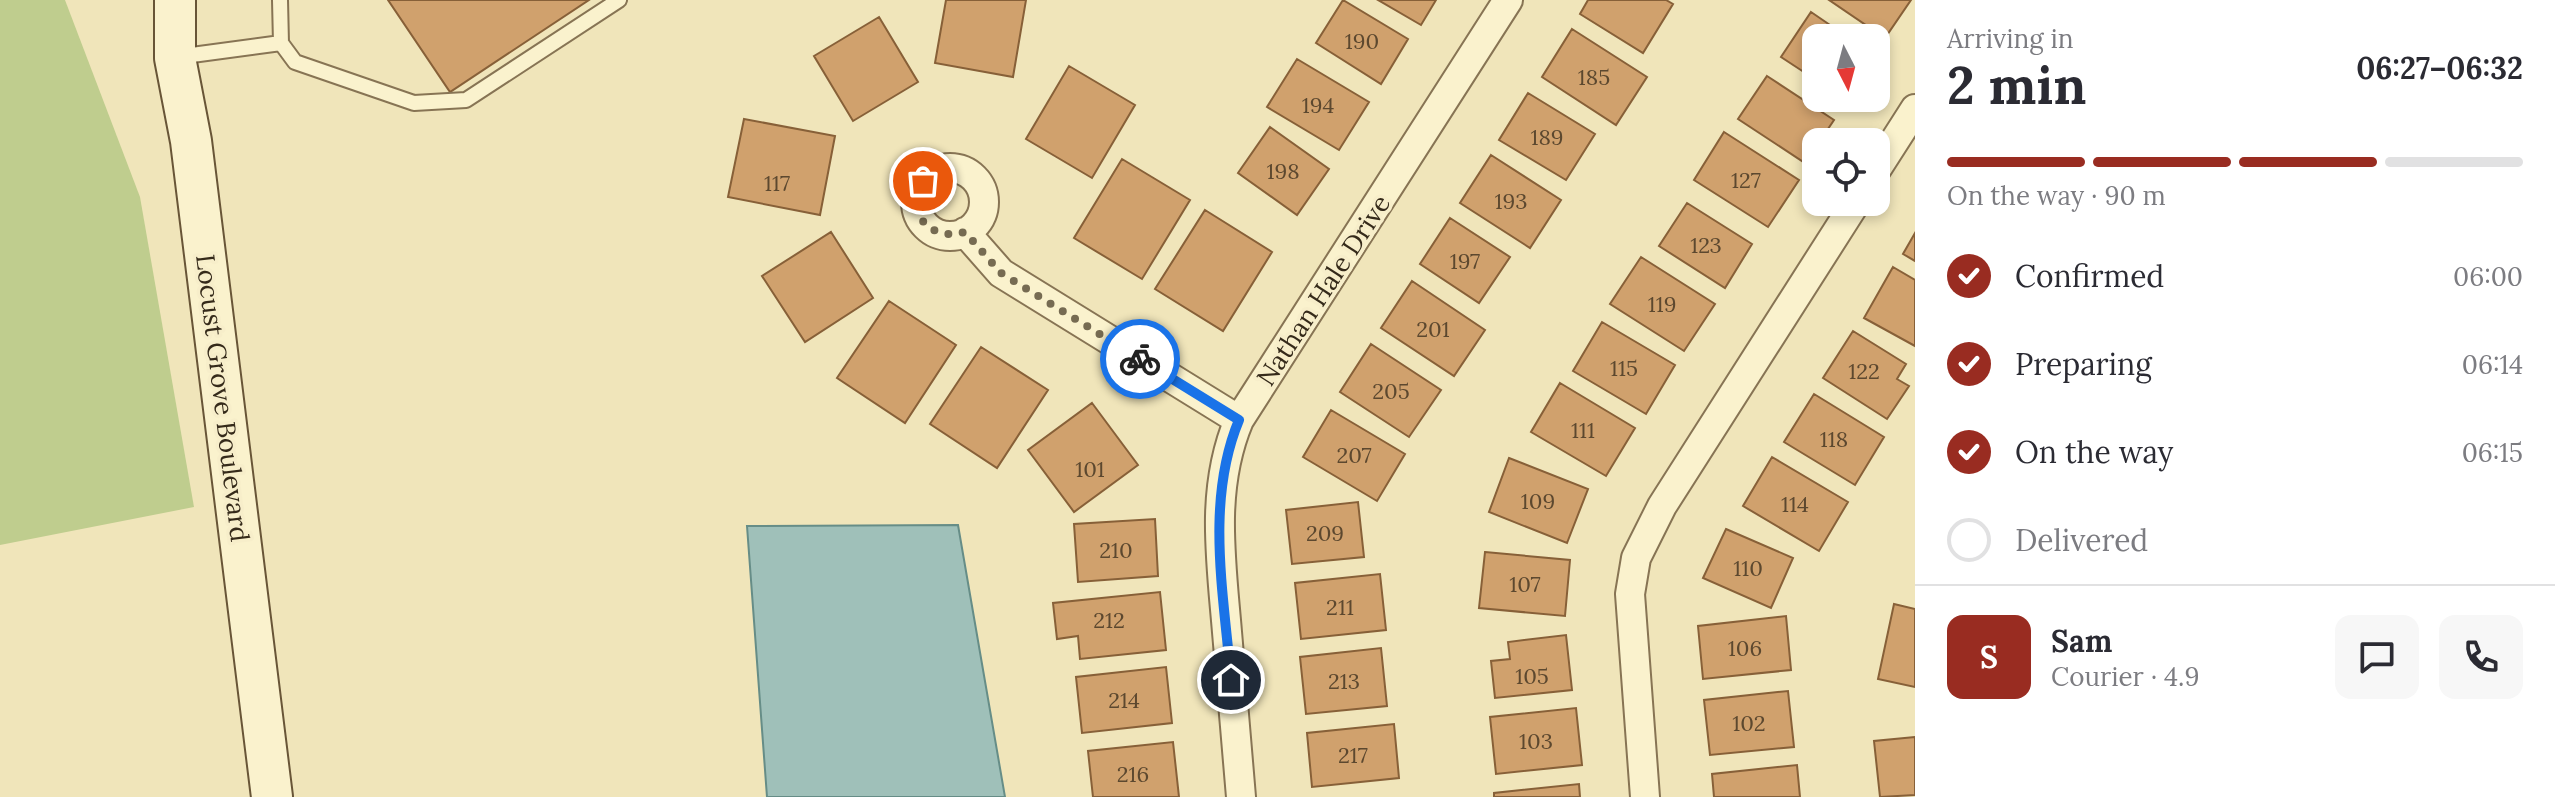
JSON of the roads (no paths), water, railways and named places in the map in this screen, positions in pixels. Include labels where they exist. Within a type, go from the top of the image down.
[{"type":"street","name":"Locust Grove Boulevard","points":[[175,0],[175,58],[191,141],[272,797]]},
{"type":"street","name":"Nathan Hale Drive","points":[[1241,797],[1219,516],[1223,468],[1239,420],[1508,0]]},
{"type":"street","points":[[1890,148],[1915,109]]},
{"type":"street","points":[[1645,797],[1630,616],[1636,558],[1662,506],[1847,216]]},
{"type":"street","points":[[965,232],[1001,273],[1239,420]]},
{"type":"lane","points":[[280,0],[281,43],[295,62],[414,103],[466,100],[619,0]]},
{"type":"lane","points":[[175,58],[281,43]]},
{"type":"water","points":[[958,525],[1005,797],[767,797],[747,526]]}]
